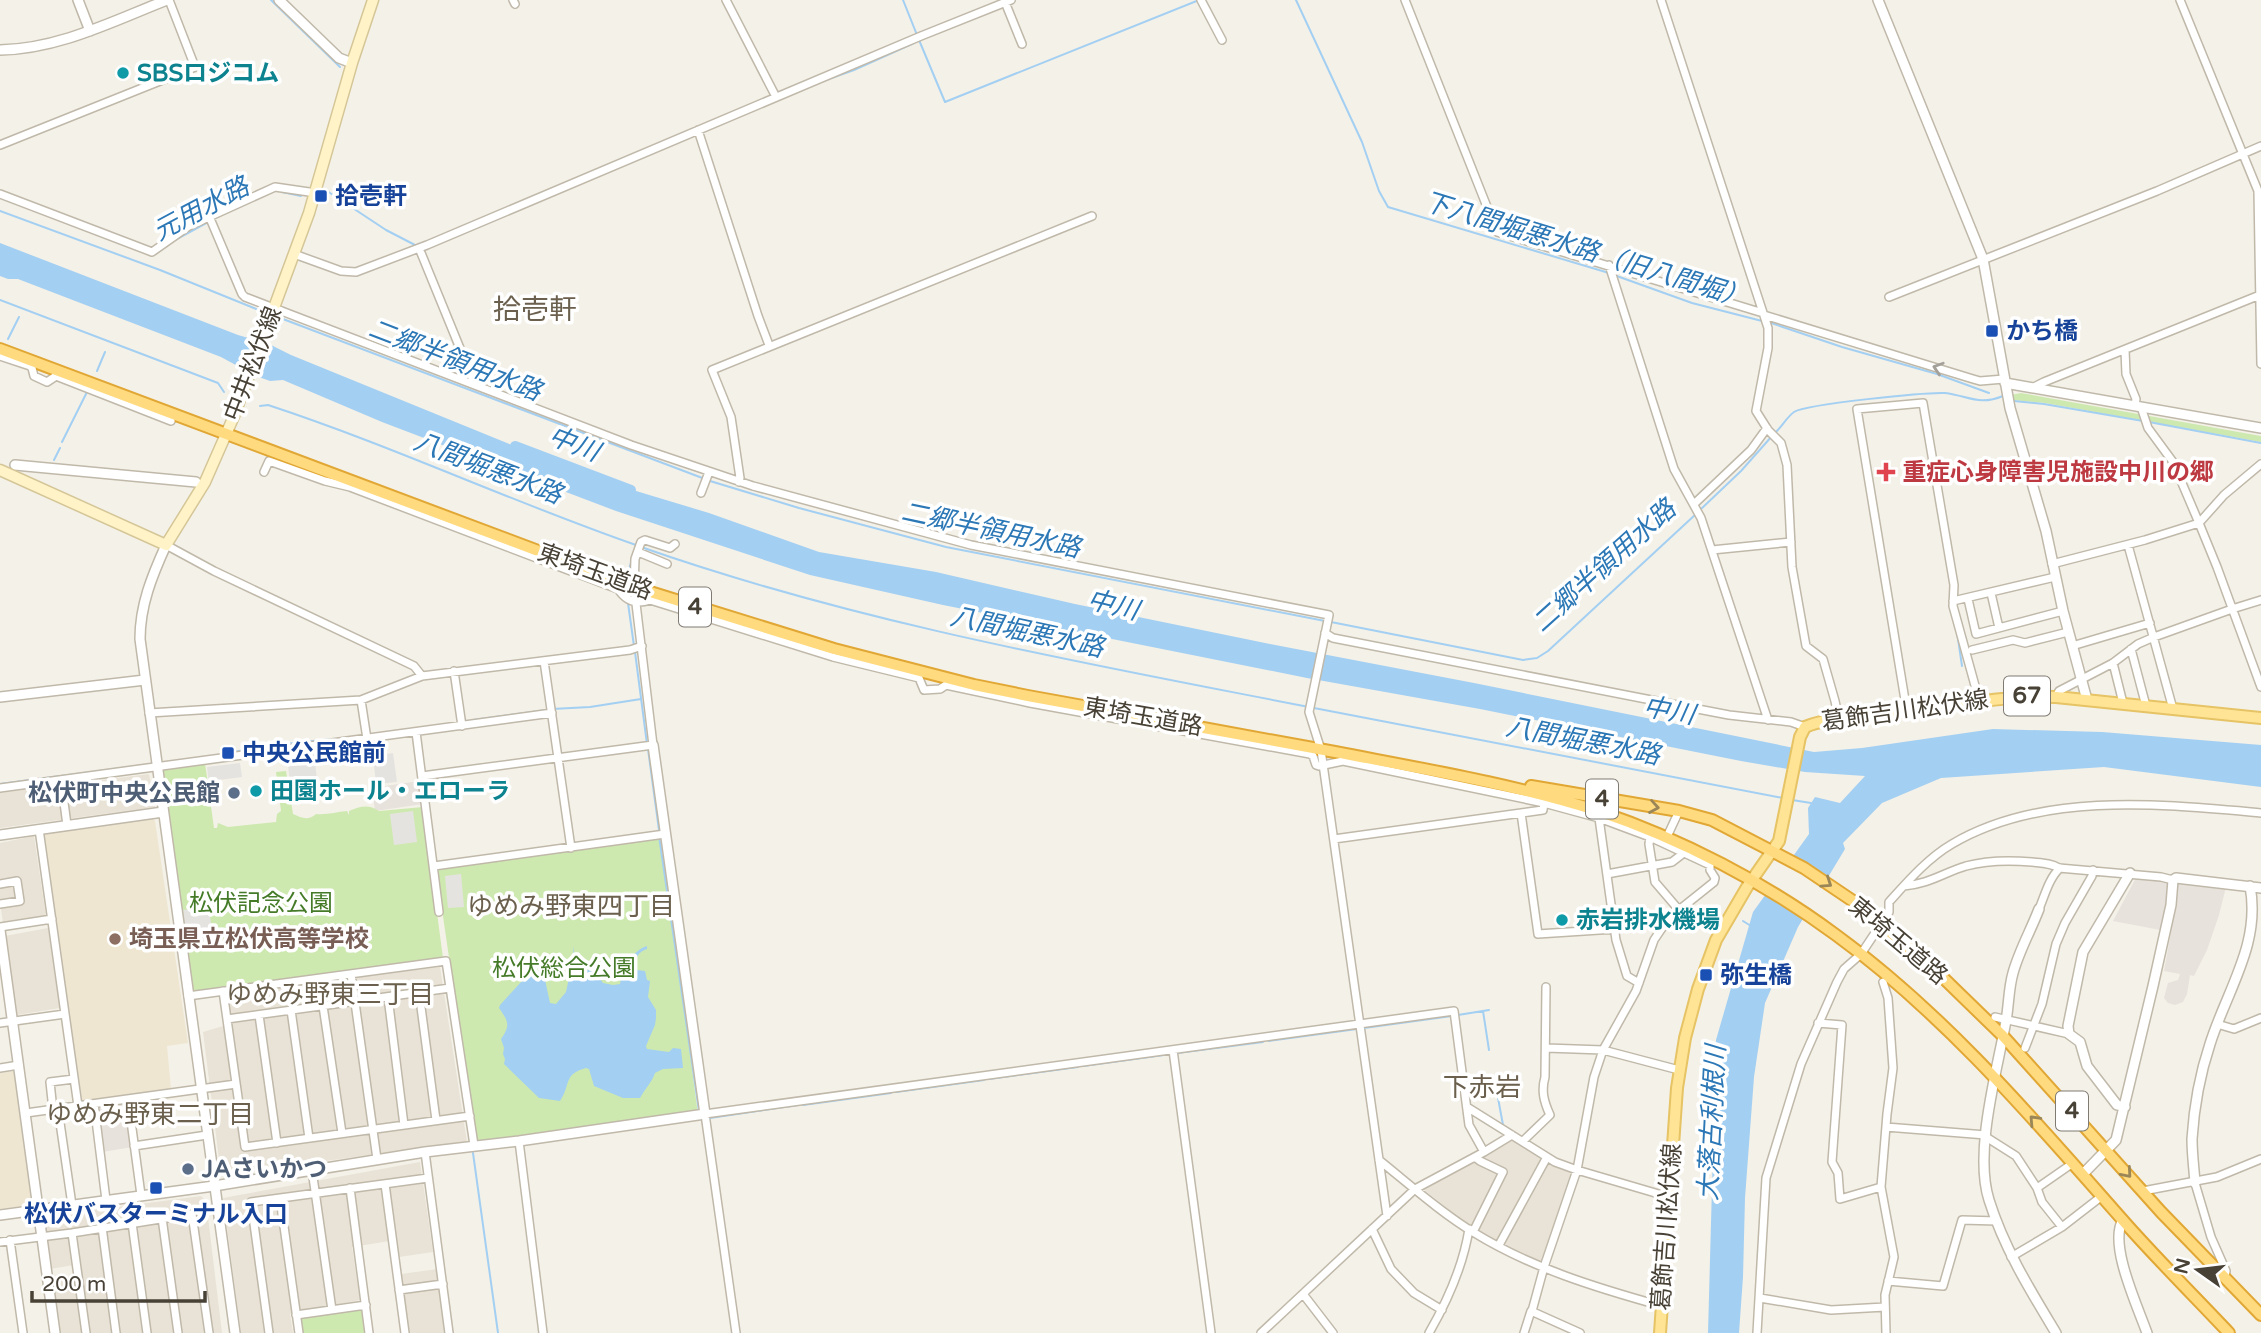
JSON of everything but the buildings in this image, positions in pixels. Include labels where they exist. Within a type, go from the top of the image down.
[{"type":"highway","name":"東埼玉道路","points":[[0,349],[634,587],[834,649],[974,685],[1417,768],[1679,811],[1712,820],[1823,880],[1877,919],[1938,973],[2004,1036],[2143,1191],[2261,1315]]},
{"type":"highway","name":"東埼玉道路","points":[[1417,768],[1600,812],[1715,860],[1805,912],[1888,975],[1961,1042],[2229,1333]]},
{"type":"main road","name":"中井松伏線","points":[[166,545],[205,482],[227,434],[316,193],[352,63],[373,0]]},
{"type":"main road","points":[[0,470],[166,545]]},
{"type":"main road","name":"葛飾吉川松伏線","points":[[1660,1333],[1679,1070],[1690,1017],[1709,957],[1726,923],[1776,853],[1802,732],[1839,720],[2011,696],[2056,697],[2261,718]]},
{"type":"street","points":[[78,0],[90,31]]},
{"type":"street","points":[[0,50],[39,47],[90,31],[168,0],[195,68],[0,145]]},
{"type":"street","points":[[279,0],[339,58],[352,63]]},
{"type":"street","points":[[726,0],[776,97]]},
{"type":"street","points":[[1201,0],[1222,40]]},
{"type":"street","points":[[1405,0],[1497,232],[1980,381],[2034,387],[2141,411],[2261,428]]},
{"type":"street","points":[[1661,0],[1768,328],[1768,348],[1755,407],[1767,429],[1781,443],[1788,472],[1792,566],[1807,646],[1823,659],[1839,720]]},
{"type":"street","points":[[1878,0],[1983,259],[2009,403],[2046,531],[2068,632],[2087,700]]},
{"type":"street","points":[[2180,0],[2258,191],[2261,364]]},
{"type":"street","points":[[294,254],[356,272],[505,215],[698,130],[1008,1],[1022,44]]},
{"type":"street","points":[[698,130],[769,345]]},
{"type":"street","points":[[1889,297],[2157,191],[2261,146]]},
{"type":"street","points":[[0,194],[152,252],[189,226],[275,187],[316,193]]},
{"type":"street","points":[[209,216],[242,294],[631,445],[739,482],[971,545],[1329,615],[1309,712],[1324,765],[1387,1216]]},
{"type":"street","points":[[739,482],[731,417],[712,370],[1092,216]]},
{"type":"street","points":[[419,248],[475,385]]},
{"type":"street","points":[[1608,265],[1674,469],[1701,518],[1768,720]]},
{"type":"street","points":[[2034,387],[2260,296]]},
{"type":"street","points":[[2125,351],[2126,374],[2136,399],[2148,428],[2173,462],[2217,567],[2261,687]]},
{"type":"street","points":[[0,356],[31,367],[34,376],[44,382],[56,376],[171,421]]},
{"type":"street","points":[[1907,712],[1857,409],[1923,403],[1954,585],[1953,601],[1979,700]]},
{"type":"street","points":[[1694,504],[1751,450],[1767,429]]},
{"type":"street","points":[[264,472],[270,461],[350,487],[618,589],[622,596],[636,603],[650,600],[833,657],[919,678],[925,690],[940,689],[946,685],[1054,708],[1310,754],[1316,765],[1343,761],[1544,803],[1599,818],[1665,841],[1710,865],[1714,882],[1661,928],[1639,983],[1603,1050],[1594,1077],[1577,1170],[1524,1333]]},
{"type":"street","points":[[2052,564],[2129,545],[2199,523],[2224,495],[2261,464]]},
{"type":"street","points":[[15,465],[196,482]]},
{"type":"street","points":[[33,484],[40,467]]},
{"type":"street","points":[[701,493],[709,472]]},
{"type":"street","points":[[675,544],[670,548],[645,540],[641,542],[635,559],[634,587],[665,834],[736,1333]]},
{"type":"street","points":[[1712,550],[1791,542]]},
{"type":"street","points":[[235,1333],[145,680],[140,625],[147,591],[166,545],[214,571],[414,666],[422,676]]},
{"type":"street","points":[[2129,545],[2173,709]]},
{"type":"street","points":[[638,552],[667,564]]},
{"type":"street","points":[[1953,601],[2055,577]]},
{"type":"street","points":[[1991,593],[2011,640]]},
{"type":"street","points":[[1968,599],[1976,634],[2063,611]]},
{"type":"street","points":[[2056,697],[2059,691],[2113,663],[2131,649],[2154,637],[2261,600]]},
{"type":"street","points":[[2072,646],[2150,623]]},
{"type":"street","points":[[1972,650],[2011,640],[2025,643],[2068,632]]},
{"type":"street","points":[[1325,633],[1333,638],[1677,705],[1791,722],[1802,732]]},
{"type":"street","points":[[149,713],[361,699],[422,676],[631,650],[642,646]]},
{"type":"street","points":[[2131,649],[2147,706]]},
{"type":"street","points":[[544,661],[571,848]]},
{"type":"street","points":[[2113,663],[2123,703]]},
{"type":"street","points":[[454,671],[462,726]]},
{"type":"street","points":[[0,697],[145,680]]},
{"type":"street","points":[[361,699],[367,739]]},
{"type":"street","points":[[0,788],[552,713]]},
{"type":"street","points":[[416,732],[439,912]]},
{"type":"street","points":[[422,776],[653,745]]},
{"type":"street","points":[[61,780],[66,825]]},
{"type":"street","points":[[1334,839],[1543,810],[1544,803]]},
{"type":"street","points":[[1757,1333],[1766,1178],[1801,1064],[1844,969],[1861,954],[1877,919],[1889,912],[1889,902],[1903,886],[1951,844],[1990,825],[2026,814],[2085,807],[2150,806],[2261,813]]},
{"type":"street","points":[[1665,841],[1679,811]]},
{"type":"street","points":[[0,835],[163,812]]},
{"type":"street","points":[[1521,813],[1538,934],[1615,929]]},
{"type":"street","points":[[1599,818],[1615,929],[1628,976],[1639,983]]},
{"type":"street","points":[[39,829],[78,1106]]},
{"type":"street","points":[[434,866],[665,834]]},
{"type":"street","points":[[1650,837],[1655,882],[1679,911]]},
{"type":"street","points":[[1607,874],[1672,862],[1685,852]]},
{"type":"street","points":[[1903,886],[1923,885],[1967,866],[1997,861],[2050,864],[2060,868],[2261,888]]},
{"type":"street","points":[[2056,1333],[2011,1257],[1988,1199],[1984,1175],[1986,1136],[2012,975],[2050,882],[2055,871],[2060,868]]},
{"type":"street","points":[[2025,1048],[2042,1004],[2056,944],[2064,923],[2093,870]]},
{"type":"street","points":[[2069,1034],[2068,1026],[2083,952],[2130,873]]},
{"type":"street","points":[[2083,1174],[2116,1140],[2171,905],[2173,880]]},
{"type":"street","points":[[0,884],[17,881],[20,901],[0,904]]},
{"type":"street","points":[[2225,1278],[2226,1271],[2211,1237],[2195,1182],[2192,1140],[2204,1063],[2253,935],[2255,912],[2249,886]]},
{"type":"street","points":[[52,919],[0,929],[55,1333]]},
{"type":"street","points":[[188,996],[446,961],[474,1145]]},
{"type":"street","points":[[351,974],[377,1159]]},
{"type":"street","points":[[1884,982],[1888,999],[1893,1068],[1881,1187],[1894,1257],[1885,1295],[1886,1333]]},
{"type":"street","points":[[227,1019],[450,988]]},
{"type":"street","points":[[1522,1141],[1550,1115],[1544,1102],[1543,1086],[1546,988]]},
{"type":"street","points":[[223,991],[244,1147],[470,1116]]},
{"type":"street","points":[[419,992],[436,1120]]},
{"type":"street","points":[[388,997],[404,1125]]},
{"type":"street","points":[[324,1006],[342,1133]]},
{"type":"street","points":[[291,1010],[309,1138]]},
{"type":"street","points":[[0,1215],[214,1186],[474,1145],[519,1143],[705,1114],[1454,1011],[1469,1125],[1484,1152]]},
{"type":"street","points":[[0,1023],[65,1013]]},
{"type":"street","points":[[259,1015],[277,1143]]},
{"type":"street","points":[[1995,1017],[2069,1034],[2080,1042],[2087,1066],[2117,1105],[2125,1107]]},
{"type":"street","points":[[2217,1024],[2234,1029],[2261,1018]]},
{"type":"street","points":[[1818,1023],[1842,1025],[1832,1162],[1838,1173],[1840,1199],[1881,1187]]},
{"type":"street","points":[[1546,1048],[1603,1050],[1679,1070]]},
{"type":"street","points":[[1172,1050],[1211,1333]]},
{"type":"street","points":[[0,1068],[19,1065]]},
{"type":"street","points":[[72,1205],[50,1082],[74,1079]]},
{"type":"street","points":[[26,1113],[236,1084]]},
{"type":"street","points":[[128,1099],[141,1195]]},
{"type":"street","points":[[94,1104],[106,1200]]},
{"type":"street","points":[[1467,1107],[1547,1157],[1577,1170],[1670,1197]]},
{"type":"street","points":[[1886,1127],[1986,1136],[2016,1156],[2038,1188],[2042,1202],[2062,1227]]},
{"type":"street","points":[[134,1146],[207,1135]]},
{"type":"street","points":[[1261,1333],[1415,1189],[1512,1135]]},
{"type":"street","points":[[519,1143],[543,1333]]},
{"type":"street","points":[[425,1152],[449,1333]]},
{"type":"street","points":[[1429,1333],[1442,1311],[1462,1263],[1471,1231],[1503,1172],[1475,1157]]},
{"type":"street","points":[[1499,1245],[1547,1157]]},
{"type":"street","points":[[1379,1160],[1471,1231],[1544,1267],[1609,1291],[1662,1306]]},
{"type":"street","points":[[2143,1191],[2195,1182],[2233,1172],[2261,1160]]},
{"type":"street","points":[[2038,1188],[2073,1163]]},
{"type":"street","points":[[312,1170],[332,1310]]},
{"type":"street","points":[[269,1333],[251,1202],[428,1178]]},
{"type":"street","points":[[385,1184],[405,1333]]},
{"type":"street","points":[[350,1188],[369,1333]]},
{"type":"street","points":[[2011,1257],[2062,1227],[2102,1196]]},
{"type":"street","points":[[280,1198],[299,1333]]},
{"type":"street","points":[[0,1242],[192,1214],[209,1333]]},
{"type":"street","points":[[162,1218],[178,1333]]},
{"type":"street","points":[[1888,1281],[1943,1286],[1962,1220],[1997,1221]]},
{"type":"street","points":[[2123,1220],[2118,1227],[2120,1254],[2147,1333]]},
{"type":"street","points":[[132,1223],[147,1333]]},
{"type":"street","points":[[102,1227],[116,1333]]},
{"type":"street","points":[[1372,1229],[1391,1269],[1415,1293],[1442,1311]]},
{"type":"street","points":[[72,1233],[86,1333]]},
{"type":"street","points":[[10,1240],[23,1333]]},
{"type":"street","points":[[399,1290],[443,1284]]},
{"type":"street","points":[[1303,1294],[1333,1333]]},
{"type":"street","points":[[1760,1298],[1831,1310],[1885,1307]]},
{"type":"street","points":[[296,1315],[366,1305]]},
{"type":"street","points":[[1532,1311],[1580,1333]]},
{"type":"shaded area","points":[[314,753],[317,780],[301,782],[303,799],[292,800],[287,756]]},
{"type":"shaded area","points":[[393,753],[397,782],[376,784],[373,756]]},
{"type":"shaded area","points":[[240,763],[242,777],[219,780],[219,784],[209,785],[207,767]]},
{"type":"shaded area","points":[[149,774],[155,807],[0,828],[0,793]]},
{"type":"shaded area","points":[[419,781],[423,804],[375,811],[372,788]]},
{"type":"shaded area","points":[[413,811],[417,842],[394,845],[390,814]]},
{"type":"shaded area","name":"埼玉県立松伏高等学校","points":[[153,819],[188,1043],[167,1046],[171,1089],[83,1103],[80,1100],[44,834]]},
{"type":"shaded area","points":[[34,836],[46,916],[3,923],[0,902],[0,843]]},
{"type":"shaded area","points":[[461,874],[464,907],[448,908],[445,876]]},
{"type":"shaded area","points":[[2138,874],[2180,883],[2226,887],[2207,950],[2194,976],[2190,975],[2183,1002],[2175,1005],[2164,998],[2168,983],[2178,980],[2180,974],[2164,971],[2171,932],[2113,921]]},
{"type":"shaded area","points":[[209,907],[213,940],[187,944],[183,910]]},
{"type":"shaded area","points":[[48,928],[60,1008],[17,1015],[5,936]]},
{"type":"shaded area","points":[[440,967],[467,1142],[221,1175],[203,1032],[230,1024],[226,996],[229,993]]},
{"type":"shaded area","points":[[15,1071],[32,1205],[0,1209],[0,1073]]},
{"type":"shaded area","points":[[125,1102],[132,1147],[103,1152],[97,1108]]},
{"type":"shaded area","points":[[1513,1140],[1543,1158],[1497,1242],[1472,1228],[1423,1189]]},
{"type":"shaded area","points":[[1549,1161],[1573,1173],[1541,1264],[1503,1246]]},
{"type":"shaded area","points":[[420,1162],[433,1252],[399,1257],[396,1240],[352,1247],[360,1300],[290,1314],[293,1333],[241,1333],[223,1198]]},
{"type":"shaded area","points":[[201,1196],[206,1201],[222,1333],[60,1333],[51,1282],[76,1279],[74,1265],[50,1269],[42,1217]]},
{"type":"shaded area","points":[[438,1269],[446,1333],[408,1333],[401,1274]]},
{"type":"green space","points":[[2021,393],[2261,436],[2261,442],[2045,403],[2012,400],[2011,395]]},
{"type":"green space","name":"松伏記念公園","points":[[205,763],[214,828],[217,828],[218,823],[228,827],[276,822],[277,814],[281,811],[276,772],[286,771],[293,814],[302,818],[347,811],[349,815],[349,811],[364,806],[379,811],[423,807],[443,958],[192,991],[161,770]]},
{"type":"green space","name":"松伏総合公園","points":[[660,838],[691,1043],[689,1045],[698,1115],[476,1144],[436,868]]},
{"type":"green space","points":[[363,1308],[367,1333],[301,1333],[299,1317]]},
{"type":"water","points":[[0,243],[238,335],[269,344],[593,478],[709,513],[819,552],[936,572],[1270,644],[1814,752],[1862,748],[1993,729],[2102,732],[2261,745],[2261,787],[2104,767],[1941,778],[1882,803],[1843,843],[1845,849],[1798,927],[1765,1003],[1754,1077],[1739,1333],[1708,1333],[1716,1040],[1753,912],[1809,834],[1808,808],[1815,797],[1840,803],[1865,776],[1805,772],[1741,761],[1307,678],[943,605],[810,575],[616,511],[382,422],[283,380],[270,381],[256,376],[221,357],[18,279],[0,276]]},
{"type":"water","points":[[573,946],[579,966],[596,973],[603,983],[613,985],[620,984],[620,967],[647,946],[637,957],[636,963],[637,970],[645,971],[647,980],[650,981],[648,997],[656,1010],[655,1025],[646,1046],[647,1049],[669,1052],[673,1048],[681,1049],[683,1068],[663,1069],[655,1073],[640,1098],[623,1098],[594,1086],[589,1069],[586,1068],[574,1073],[560,1101],[539,1098],[504,1064],[501,1039],[507,1023],[500,1005],[522,981],[538,971],[544,975],[550,1003],[556,1004],[566,992],[574,964]]},
{"type":"pier","points":[[1790,854],[1831,880],[1807,920],[1763,893]]},
{"type":"waterway","points":[[271,0],[340,67]]},
{"type":"waterway","points":[[903,0],[917,35]]},
{"type":"waterway","points":[[919,40],[945,102],[1199,0]]},
{"type":"waterway","name":"下八間堀悪水路（旧八間堀）","points":[[1296,0],[1362,142],[1379,191],[1388,207],[1609,273]]},
{"type":"waterway","points":[[823,81],[914,43]]},
{"type":"waterway","points":[[324,189],[386,230],[415,245]]},
{"type":"waterway","name":"元用水路","points":[[282,192],[301,196]]},
{"type":"waterway","name":"二郷半領用水路","points":[[0,211],[160,270],[266,313]]},
{"type":"waterway","name":"元用水路","points":[[175,240],[210,221]]},
{"type":"waterway","name":"下八間堀悪水路（旧八間堀）","points":[[1614,275],[1692,303],[1762,321]]},
{"type":"waterway","name":"八間堀悪水路","points":[[0,300],[218,383],[224,392]]},
{"type":"waterway","name":"二郷半領用水路","points":[[275,316],[705,479]]},
{"type":"waterway","points":[[8,339],[19,317]]},
{"type":"waterway","name":"下八間堀悪水路（旧八間堀）","points":[[1768,322],[1842,347],[1937,374],[1989,393]]},
{"type":"waterway","points":[[97,371],[105,352]]},
{"type":"waterway","points":[[62,442],[87,392]]},
{"type":"waterway","name":"二郷半領用水路","points":[[1776,432],[1794,412],[1821,406],[1934,393],[1980,400],[2003,396]]},
{"type":"waterway","name":"下八間堀悪水路（旧八間堀）","points":[[2014,401],[2143,421]]},
{"type":"waterway","name":"八間堀悪水路","points":[[260,406],[268,405],[315,421],[636,545]]},
{"type":"waterway","name":"下八間堀悪水路（旧八間堀）","points":[[2149,422],[2261,443]]},
{"type":"waterway","name":"二郷半領用水路","points":[[1700,510],[1741,471],[1772,436]]},
{"type":"waterway","name":"中川","points":[[515,446],[631,490]]},
{"type":"waterway","points":[[54,460],[60,448]]},
{"type":"waterway","name":"二郷半領用水路","points":[[710,481],[946,547],[1325,621]]},
{"type":"waterway","name":"二郷半領用水路","points":[[1331,622],[1523,660],[1537,658],[1548,651],[1696,514]]},
{"type":"waterway","name":"八間堀悪水路","points":[[641,547],[805,598],[888,619],[1056,657],[1309,707]]},
{"type":"waterway","points":[[626,581],[632,559]]},
{"type":"waterway","points":[[1950,595],[1950,607]]},
{"type":"waterway","points":[[628,603],[634,646]]},
{"type":"waterway","points":[[1957,632],[1962,666]]},
{"type":"waterway","points":[[635,652],[647,744]]},
{"type":"waterway","points":[[552,709],[590,707],[641,699]]},
{"type":"waterway","name":"八間堀悪水路","points":[[1314,708],[1783,798]]},
{"type":"waterway","points":[[473,720],[547,710]]},
{"type":"waterway","points":[[213,756],[266,746],[332,739]]},
{"type":"waterway","points":[[648,749],[659,830]]},
{"type":"waterway","points":[[0,784],[152,764]]},
{"type":"waterway","name":"八間堀悪水路","points":[[1792,800],[1811,803]]},
{"type":"waterway","points":[[659,836],[699,1111]]},
{"type":"waterway","points":[[1743,921],[1751,926]]},
{"type":"waterway","points":[[1458,1015],[1489,1010]]},
{"type":"waterway","points":[[1483,1011],[1489,1050]]},
{"type":"waterway","points":[[1364,1028],[1452,1016]]},
{"type":"waterway","points":[[1269,1041],[1357,1029]]},
{"type":"waterway","points":[[1177,1053],[1263,1042]]},
{"type":"waterway","points":[[1083,1066],[1171,1054]]},
{"type":"waterway","points":[[989,1079],[1078,1067]]},
{"type":"waterway","points":[[896,1092],[984,1080]]},
{"type":"waterway","points":[[1496,1087],[1503,1125]]},
{"type":"waterway","points":[[803,1105],[891,1093]]},
{"type":"waterway","points":[[710,1118],[798,1105]]},
{"type":"waterway","points":[[473,1153],[498,1333]]},
{"type":"place","name":"SBSロジコム","points":[[123,73]]},
{"type":"place","name":"拾壱軒","points":[[321,196]]},
{"type":"place","name":"かち橋","points":[[1992,331]]},
{"type":"place","name":"重症心身障害児施設中川の郷","points":[[1886,472]]},
{"type":"place","name":"中央公民館前","points":[[228,753]]},
{"type":"place","name":"田園ホール・エローラ","points":[[256,791]]},
{"type":"place","name":"松伏町中央公民館","points":[[234,793]]},
{"type":"place","name":"赤岩排水機場","points":[[1562,920]]},
{"type":"place","name":"埼玉県立松伏高等学校","points":[[115,939]]},
{"type":"place","name":"弥生橋","points":[[1706,975]]},
{"type":"place","name":"JAさいかつ","points":[[188,1169]]},
{"type":"place","name":"松伏バスターミナル入口","points":[[156,1188]]},
{"type":"district","name":"拾壱軒","points":[[535,310]]},
{"type":"district","name":"ゆめみ野東四丁目","points":[[571,906]]},
{"type":"district","name":"ゆめみ野東三丁目","points":[[330,994]]},
{"type":"district","name":"下赤岩","points":[[1482,1087]]},
{"type":"district","name":"ゆめみ野東二丁目","points":[[150,1114]]},
{"type":"water label","name":"大落古利根川","points":[[1712,1123]]}]
